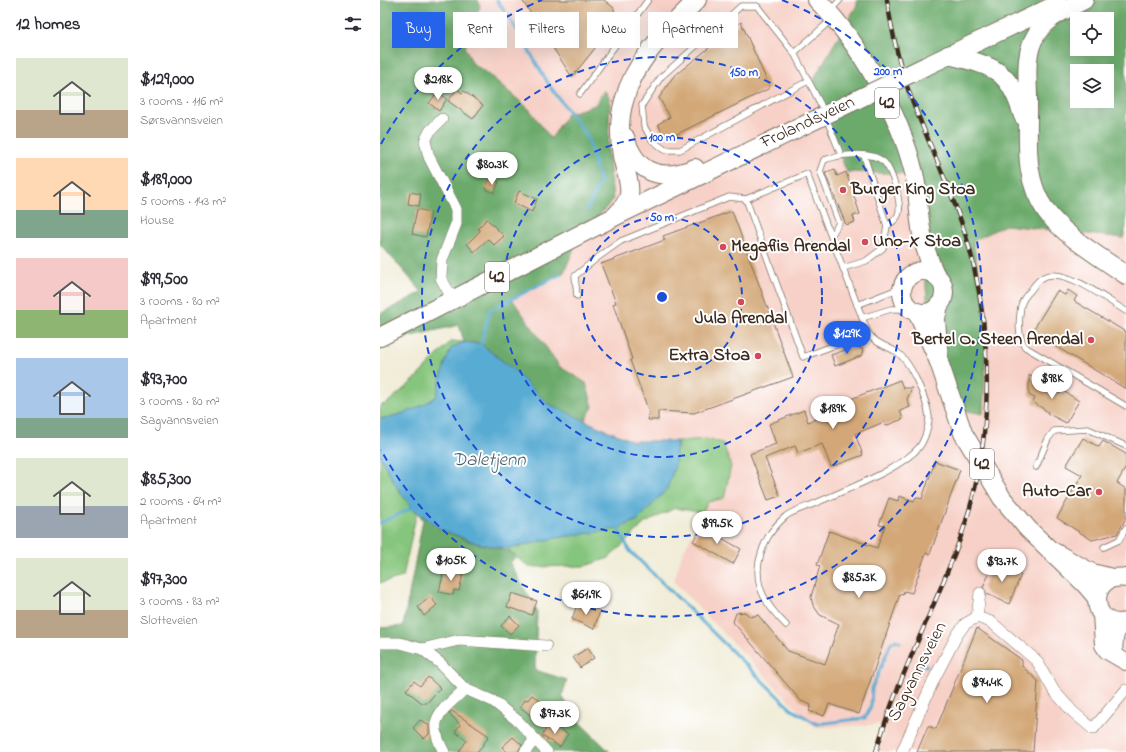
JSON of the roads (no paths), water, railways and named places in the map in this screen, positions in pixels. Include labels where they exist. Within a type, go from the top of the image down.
[{"type":"main road","name":"Frolandsveien","points":[[680,12],[688,0]]},
{"type":"main road","name":"Frolandsveien","points":[[685,12],[697,0]]},
{"type":"main road","name":"Frolandsveien","points":[[380,337],[614,217],[948,55],[1068,0]]},
{"type":"main road","points":[[1084,0],[1048,20],[1036,34],[1030,47],[1028,62],[1027,129],[1028,155],[1032,185],[1046,211],[1066,231],[1126,275]]},
{"type":"main road","name":"42","points":[[830,8],[874,77],[906,144],[915,174],[920,223],[928,260],[943,287],[944,294],[939,305],[936,318],[939,362]]},
{"type":"main road","name":"Frolandsveien","points":[[614,217],[624,206],[629,191],[621,153],[621,121],[624,100],[630,82],[652,48]]},
{"type":"main road","points":[[948,55],[989,66],[1002,75],[1017,95],[1027,129]]},
{"type":"main road","name":"Frolandsveien","points":[[621,121],[629,150],[641,166],[649,171],[662,175],[680,174],[728,153],[743,154]]},
{"type":"main road","name":"42","points":[[920,223],[914,260],[905,283],[903,299],[914,310],[939,362],[963,433],[1002,498],[1028,529],[1085,584],[1099,606],[1113,622],[1123,622]]},
{"type":"main road","points":[[905,283],[911,275],[924,272],[936,276]]},
{"type":"main road","points":[[914,310],[929,312],[939,305]]},
{"type":"main road","name":"42","points":[[1050,550],[1092,573],[1121,576]]},
{"type":"main road","name":"42","points":[[1099,606],[1102,586],[1121,576]]},
{"type":"street","points":[[442,119],[430,131],[425,141],[429,156],[456,209],[456,224],[442,260],[441,278],[453,300]]},
{"type":"street","points":[[980,593],[977,617],[991,622],[1037,661],[1054,691],[1073,712],[1093,729],[1126,690]]},
{"type":"street","points":[[1099,606],[1103,645],[1107,651],[1120,659]]},
{"type":"street","name":"Sagvannsveien","points":[[902,752],[934,679],[957,635],[965,624],[977,617]]},
{"type":"street","points":[[1120,659],[1114,644],[1116,632],[1123,622]]},
{"type":"street","points":[[380,643],[400,644],[422,648],[459,640],[546,646]]},
{"type":"street","points":[[422,648],[440,663],[465,689],[493,701],[518,721],[547,752]]},
{"type":"street","points":[[444,752],[436,738],[434,725],[440,714],[465,689]]},
{"type":"street","points":[[525,752],[535,739]]},
{"type":"lane","points":[[580,94],[648,0]]},
{"type":"lane","points":[[808,81],[680,150],[665,150],[652,140],[644,126],[642,105],[661,76],[741,6],[757,6],[794,53],[821,106]]},
{"type":"lane","points":[[794,53],[830,8]]},
{"type":"lane","points":[[829,125],[841,155]]},
{"type":"lane","points":[[831,236],[839,223],[820,171],[824,160],[841,155],[872,157],[884,162],[890,173],[898,198],[899,212],[896,219],[887,226]]},
{"type":"lane","points":[[843,268],[866,261],[883,248],[887,226],[864,156]]},
{"type":"lane","points":[[577,296],[575,276],[597,258],[621,242],[729,197],[746,199],[808,174],[868,332],[873,340],[896,351],[907,362],[920,388],[929,417],[926,432],[920,445],[909,456],[878,475],[787,515],[768,534],[761,550],[757,572],[760,590],[771,610],[786,625]]},
{"type":"lane","points":[[746,199],[803,357],[868,332]]},
{"type":"lane","points":[[1126,311],[1072,279],[1052,275],[1040,279],[1032,288],[1022,303],[1019,323],[1020,338],[1025,347],[1126,406]]},
{"type":"lane","points":[[857,305],[905,283]]},
{"type":"lane","points":[[862,318],[892,309],[914,310]]},
{"type":"lane","points":[[1036,467],[1048,439],[1054,431],[1088,429],[1126,446]]},
{"type":"lane","points":[[1104,547],[1119,540],[1126,528]]},
{"type":"water","name":"Daletjenn","points":[[464,342],[481,344],[513,369],[547,403],[633,441],[677,441],[675,466],[667,489],[638,520],[618,529],[556,538],[507,549],[476,543],[442,530],[412,508],[396,486],[380,456],[380,419],[409,411],[436,397],[444,366],[451,348]]},
{"type":"waterway","points":[[497,0],[517,30],[549,85],[587,136],[600,182],[587,210]]},
{"type":"waterway","points":[[481,344],[490,310],[561,274]]},
{"type":"waterway","points":[[380,523],[412,508]]},
{"type":"waterway","points":[[618,529],[630,551],[791,709],[817,724],[865,718],[871,706],[872,688],[891,643],[896,640],[900,642]]},
{"type":"waterway","points":[[919,663],[927,666]]},
{"type":"railway","points":[[876,752],[894,698],[950,566],[971,505],[984,436],[987,366],[980,296],[967,240],[952,197],[905,81],[887,0]]},
{"type":"place","name":"Burger King Stoa","points":[[843,190]]},
{"type":"place","name":"Uno-X Stoa","points":[[865,242]]},
{"type":"place","name":"Megaflis Arendal","points":[[723,247]]},
{"type":"place","name":"Jula Arendal","points":[[741,302]]},
{"type":"place","name":"Bertel O. Steen Arendal","points":[[1091,340]]},
{"type":"place","name":"Extra Stoa","points":[[758,356]]},
{"type":"place","name":"Auto-Car","points":[[1099,492]]}]
